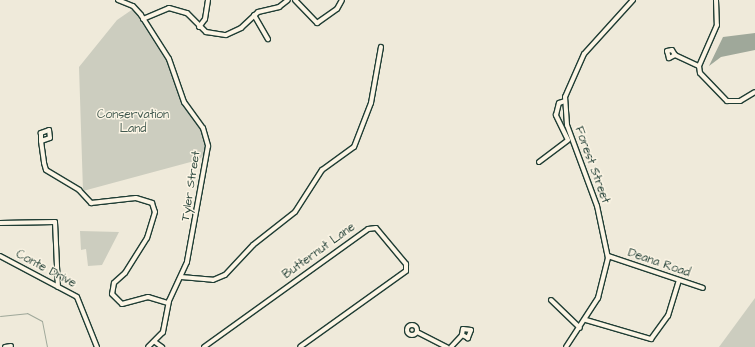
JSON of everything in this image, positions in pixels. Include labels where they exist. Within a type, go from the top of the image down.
[{"type":"street","name":"Tyler Street","points":[[118,0],[133,6],[145,18],[168,60],[184,102],[203,128],[208,146],[192,242],[182,277],[168,303],[163,332],[155,342],[148,347]]},
{"type":"street","points":[[199,27],[205,19],[208,0]]},
{"type":"street","points":[[145,18],[166,8],[182,11],[199,27],[210,34],[226,35],[241,28],[254,15],[279,7],[288,0]]},
{"type":"street","points":[[295,0],[317,23],[337,9],[342,0]]},
{"type":"street","points":[[539,162],[570,139],[556,115],[559,103],[565,100],[584,54],[633,0]]},
{"type":"street","points":[[716,0],[716,27],[699,66],[701,76],[724,100],[738,102],[755,92]]},
{"type":"street","points":[[254,15],[268,39]]},
{"type":"street","points":[[182,277],[213,280],[225,275],[256,243],[295,212],[322,170],[354,146],[371,103],[381,47]]},
{"type":"street","points":[[675,56],[699,66]]},
{"type":"street","name":"Forest Street","points":[[565,100],[570,139],[597,206],[608,256],[602,290],[586,320],[566,347]]},
{"type":"street","points":[[41,141],[46,170],[78,190],[91,203],[139,198],[152,203],[155,212],[147,238],[125,273],[114,283],[112,294],[122,304],[148,297],[168,303]]},
{"type":"street","points":[[0,217],[0,222],[55,222],[58,287]]},
{"type":"street","name":"Butternut Lane","points":[[204,347],[368,229],[376,228],[406,264],[406,271],[300,347]]},
{"type":"street","name":"Conte Drive","points":[[0,256],[79,299],[97,347]]},
{"type":"street","name":"Deana Road","points":[[608,256],[703,288]]},
{"type":"street","points":[[586,320],[651,339],[668,316],[679,281]]},
{"type":"street","points":[[551,300],[580,328]]},
{"type":"street","points":[[417,332],[447,347]]},
{"type":"street","points":[[452,347],[462,335]]},
{"type":"street","points":[[155,342],[162,347]]},
{"type":"street","points":[[210,342],[214,347]]},
{"type":"street","points":[[5,347],[11,346]]},
{"type":"green space","name":"Conservation Land","points":[[133,9],[169,65],[180,97],[204,135],[206,154],[198,160],[83,191],[79,67],[117,20]]},
{"type":"green space","points":[[80,231],[119,232],[102,265],[88,266],[86,249],[81,250]]},
{"type":"green space","points":[[755,298],[755,347],[719,347]]},
{"type":"shaded area","points":[[755,33],[755,50],[721,57],[709,66],[723,37]]},
{"type":"waterway","points":[[0,316],[27,313],[42,321],[47,347]]}]
